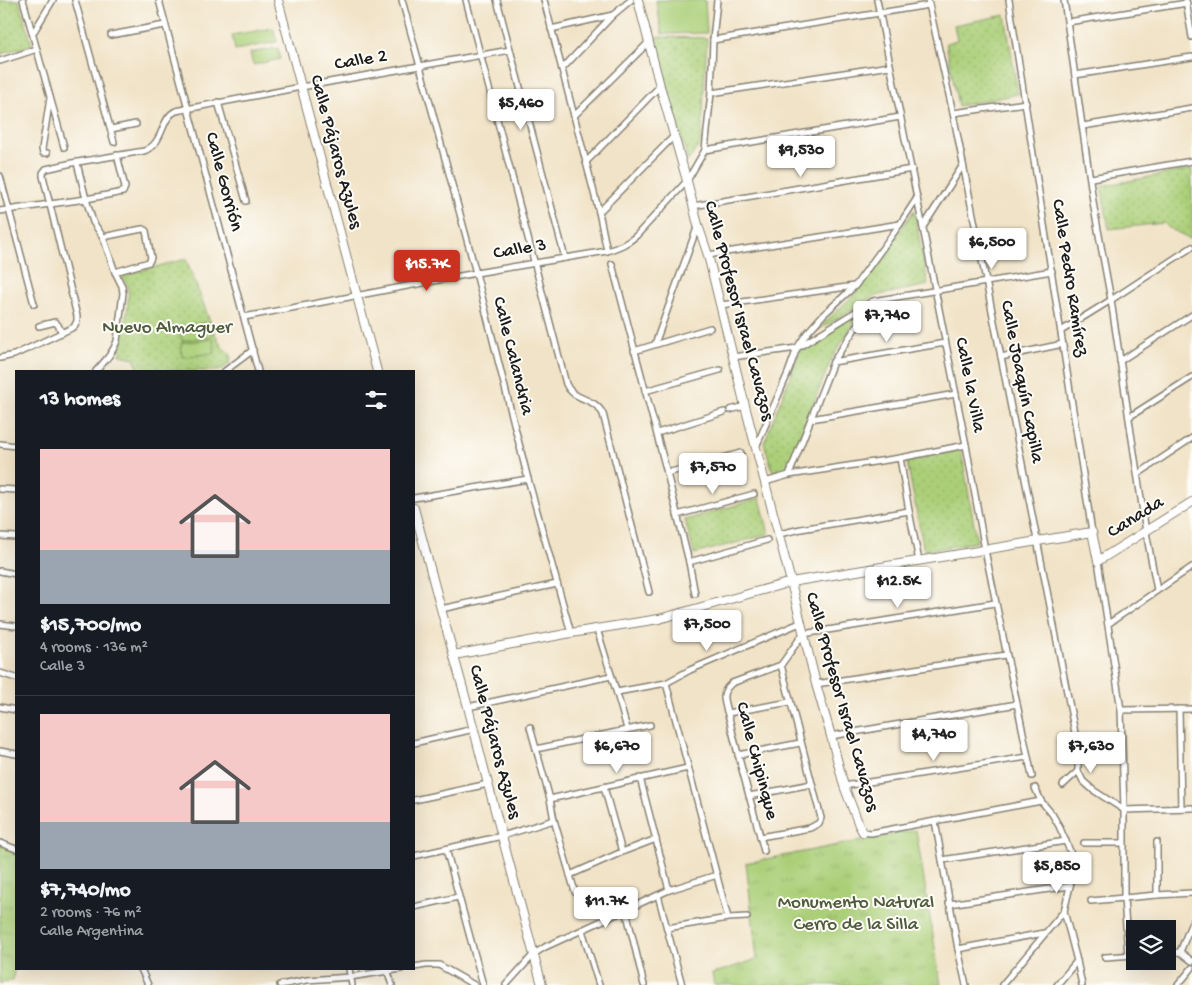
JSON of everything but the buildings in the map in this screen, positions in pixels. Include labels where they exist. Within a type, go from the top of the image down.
[{"type":"street","points":[[23,0],[64,147]]},
{"type":"street","points":[[33,33],[52,0]]},
{"type":"street","points":[[75,0],[114,142]]},
{"type":"street","name":"Calle Gorrión","points":[[159,0],[258,370]]},
{"type":"street","name":"Calle Pájaros Azules","points":[[278,0],[377,370]]},
{"type":"street","name":"Calle Calandria","points":[[402,0],[476,273],[528,479],[571,633]]},
{"type":"street","points":[[466,0],[568,389],[575,395],[597,405],[603,414],[649,592]]},
{"type":"street","points":[[497,0],[565,258]]},
{"type":"street","points":[[544,0],[608,250]]},
{"type":"street","points":[[562,69],[613,15],[631,0]]},
{"type":"street","name":"Calle Profesor Israel Cavazos","points":[[638,0],[698,225],[708,255],[816,684],[844,786],[863,832]]},
{"type":"street","points":[[717,0],[712,93],[705,150],[900,117]]},
{"type":"street","name":"Calle la Villa","points":[[877,0],[936,291],[995,603],[1032,776]]},
{"type":"street","name":"Calle Pedro Ramírez","points":[[1009,0],[1098,562]]},
{"type":"street","points":[[1064,0],[1094,208],[1112,300],[1146,532],[1157,590]]},
{"type":"street","points":[[714,40],[880,13],[929,2]]},
{"type":"street","name":"Calle Joaquín Capilla","points":[[929,2],[953,113],[1075,733],[1078,751],[1078,771]]},
{"type":"street","points":[[1068,22],[1187,2],[1192,37]]},
{"type":"street","points":[[551,29],[613,15]]},
{"type":"street","points":[[111,35],[165,25]]},
{"type":"street","points":[[574,116],[648,42]]},
{"type":"street","points":[[0,61],[37,49]]},
{"type":"street","name":"Calle 2","points":[[49,204],[43,176],[44,171],[48,168],[150,149],[161,135],[171,113],[218,102],[510,50]]},
{"type":"street","points":[[1075,75],[1192,57]]},
{"type":"street","points":[[712,93],[890,66]]},
{"type":"street","points":[[586,162],[660,86]]},
{"type":"street","points":[[45,153],[42,149],[50,95]]},
{"type":"street","points":[[218,102],[246,201]]},
{"type":"street","points":[[953,113],[1026,103]]},
{"type":"street","points":[[1083,126],[1192,108]]},
{"type":"street","points":[[111,129],[136,124]]},
{"type":"street","points":[[599,212],[674,136]]},
{"type":"street","name":"Calle 3","points":[[244,316],[620,247],[628,244],[687,181],[705,150]]},
{"type":"street","points":[[0,211],[86,199],[125,191],[118,155]]},
{"type":"street","points":[[1091,178],[1192,161]]},
{"type":"street","points":[[77,163],[93,222],[103,237],[123,293],[117,342],[113,351],[97,370]]},
{"type":"street","points":[[923,228],[963,165]]},
{"type":"street","points":[[693,206],[912,170]]},
{"type":"street","points":[[0,176],[34,304]]},
{"type":"street","points":[[756,448],[797,348],[823,315],[854,286],[917,198]]},
{"type":"street","points":[[0,358],[14,355],[62,333],[74,327],[77,321],[49,204]]},
{"type":"street","points":[[708,255],[900,224]]},
{"type":"street","points":[[655,344],[698,225]]},
{"type":"street","points":[[103,237],[142,229],[145,230],[148,236],[151,258],[149,262],[115,272]]},
{"type":"street","points":[[1061,331],[1192,247]]},
{"type":"street","points":[[612,264],[678,516],[695,594]]},
{"type":"street","points":[[733,357],[797,348],[873,301],[1052,271]]},
{"type":"street","points":[[721,305],[854,286]]},
{"type":"street","points":[[789,476],[833,362],[873,301]]},
{"type":"street","points":[[1120,361],[1192,314]]},
{"type":"street","points":[[39,326],[55,322],[62,333]]},
{"type":"street","points":[[634,351],[710,328]]},
{"type":"street","points":[[833,362],[945,343]]},
{"type":"street","points":[[1001,357],[1063,344]]},
{"type":"street","points":[[226,370],[253,350]]},
{"type":"street","points":[[646,391],[720,370]]},
{"type":"street","points":[[1129,417],[1192,376]]},
{"type":"street","points":[[811,419],[956,394]]},
{"type":"street","points":[[657,433],[745,406]]},
{"type":"street","points":[[1138,474],[1192,438]]},
{"type":"street","points":[[0,444],[15,446]]},
{"type":"street","points":[[765,482],[789,476],[966,445]]},
{"type":"street","points":[[667,473],[741,453]]},
{"type":"street","points":[[900,458],[908,510],[919,561]]},
{"type":"street","points":[[415,498],[528,479]]},
{"type":"street","points":[[0,489],[15,490]]},
{"type":"street","points":[[678,516],[754,494]]},
{"type":"street","name":"Canada","points":[[1098,562],[1192,502]]},
{"type":"street","points":[[779,534],[908,510]]},
{"type":"street","name":"Calle Pájaros Azules","points":[[415,512],[542,985]]},
{"type":"street","points":[[454,656],[571,633],[659,619],[791,582],[1092,532]]},
{"type":"street","points":[[0,536],[15,537]]},
{"type":"street","points":[[689,562],[767,540]]},
{"type":"street","points":[[1098,562],[1122,710],[1126,926]]},
{"type":"street","points":[[1108,624],[1192,567]]},
{"type":"street","points":[[0,571],[15,574]]},
{"type":"street","points":[[441,609],[557,584]]},
{"type":"street","points":[[760,838],[810,828],[819,823],[821,818],[781,665],[803,634],[995,603]]},
{"type":"street","points":[[618,692],[666,682],[800,623]]},
{"type":"street","points":[[0,624],[15,626]]},
{"type":"street","points":[[597,629],[611,676],[618,692],[627,729]]},
{"type":"street","points":[[816,684],[1006,655]]},
{"type":"street","name":"Calle Chipinque","points":[[764,851],[738,754],[724,691],[732,683],[781,665]]},
{"type":"street","points":[[0,673],[15,678]]},
{"type":"street","points":[[468,707],[611,676]]},
{"type":"street","points":[[666,682],[728,918]]},
{"type":"street","points":[[728,713],[790,702]]},
{"type":"street","points":[[831,736],[1017,704]]},
{"type":"street","points":[[0,707],[15,710]]},
{"type":"street","points":[[1179,709],[1180,808]]},
{"type":"street","points":[[1122,710],[1192,709]]},
{"type":"street","points":[[536,749],[650,725]]},
{"type":"street","points":[[530,727],[575,892]]},
{"type":"street","points":[[415,743],[474,729]]},
{"type":"street","points":[[738,754],[800,743]]},
{"type":"street","points":[[0,752],[15,754]]},
{"type":"street","points":[[844,786],[1027,757]]},
{"type":"street","points":[[550,799],[688,768]]},
{"type":"street","points":[[1063,785],[1078,771],[1093,790],[1124,810],[1192,808]]},
{"type":"street","points":[[640,778],[669,890]]},
{"type":"street","points":[[415,800],[488,784]]},
{"type":"street","points":[[749,796],[812,784]]},
{"type":"street","points":[[604,787],[622,852]]},
{"type":"street","points":[[1035,788],[1041,801],[1059,826],[1070,851],[1073,874],[1064,911],[1082,985]]},
{"type":"street","points":[[863,832],[870,834],[1041,801]]},
{"type":"street","points":[[415,856],[502,836],[554,820]]},
{"type":"street","points":[[935,821],[949,904],[966,985]]},
{"type":"street","points":[[570,874],[656,839]]},
{"type":"street","points":[[942,860],[1066,841]]},
{"type":"street","points":[[1157,842],[1157,895]]},
{"type":"street","points":[[0,843],[15,849]]},
{"type":"street","points":[[1084,843],[1124,843]]},
{"type":"street","points":[[446,849],[483,985]]},
{"type":"street","points":[[506,985],[534,954],[545,947],[669,890],[717,875]]},
{"type":"street","points":[[949,904],[1069,886]]},
{"type":"street","points":[[1091,901],[1192,893]]},
{"type":"street","points":[[658,895],[682,985]]},
{"type":"street","points":[[415,907],[458,897]]},
{"type":"street","points":[[626,910],[644,985]]},
{"type":"street","points":[[1002,985],[1064,911]]},
{"type":"street","points":[[667,928],[728,918],[747,917]]},
{"type":"street","points":[[1180,952],[1192,922]]},
{"type":"street","points":[[582,930],[599,985]]},
{"type":"street","points":[[958,949],[1045,933]]},
{"type":"street","points":[[1176,952],[1180,952],[1192,961]]},
{"type":"street","points":[[1105,956],[1126,955]]},
{"type":"street","points":[[1057,985],[1077,960]]},
{"type":"street","points":[[415,967],[426,964],[439,965],[474,985]]},
{"type":"street","points":[[1178,985],[1192,968]]},
{"type":"street","points":[[141,970],[148,985]]},
{"type":"street","points":[[349,970],[352,985]]},
{"type":"street","points":[[280,985],[306,980],[350,977],[388,970],[392,985]]},
{"type":"green space","points":[[0,0],[19,0],[32,45],[0,54]]},
{"type":"green space","points":[[656,0],[705,0],[707,33],[662,34]]},
{"type":"green space","points":[[1005,15],[1018,94],[958,106],[946,43],[957,40],[954,25]]},
{"type":"green space","points":[[273,28],[277,42],[235,50],[232,35]]},
{"type":"green space","points":[[654,37],[707,38],[701,143],[688,161]]},
{"type":"green space","points":[[278,48],[280,59],[253,65],[250,53]]},
{"type":"green space","points":[[1192,169],[1192,240],[1169,228],[1164,223],[1109,229],[1101,186]]},
{"type":"green space","points":[[914,210],[928,285],[875,296],[815,332],[862,287]]},
{"type":"green space","name":"Nuevo Almaguer","points":[[186,259],[215,334],[222,347],[230,354],[230,362],[220,370],[139,370],[134,358],[120,355],[126,318],[128,289],[127,284],[120,276]]},
{"type":"green space","points":[[862,310],[832,358],[786,470],[773,472],[764,443],[801,349]]},
{"type":"green space","points":[[210,322],[212,336],[182,341],[179,327]]},
{"type":"green space","points":[[213,339],[215,353],[182,357],[181,343]]},
{"type":"green space","points":[[961,449],[977,542],[924,551],[907,462]]},
{"type":"green space","points":[[760,498],[769,534],[694,554],[685,520]]},
{"type":"green space","name":"Monumento Natural Cerro de la Silla","points":[[916,830],[941,985],[714,985],[712,974],[757,959],[746,863]]},
{"type":"green space","points":[[0,845],[15,851],[15,964],[13,980],[0,984]]}]
